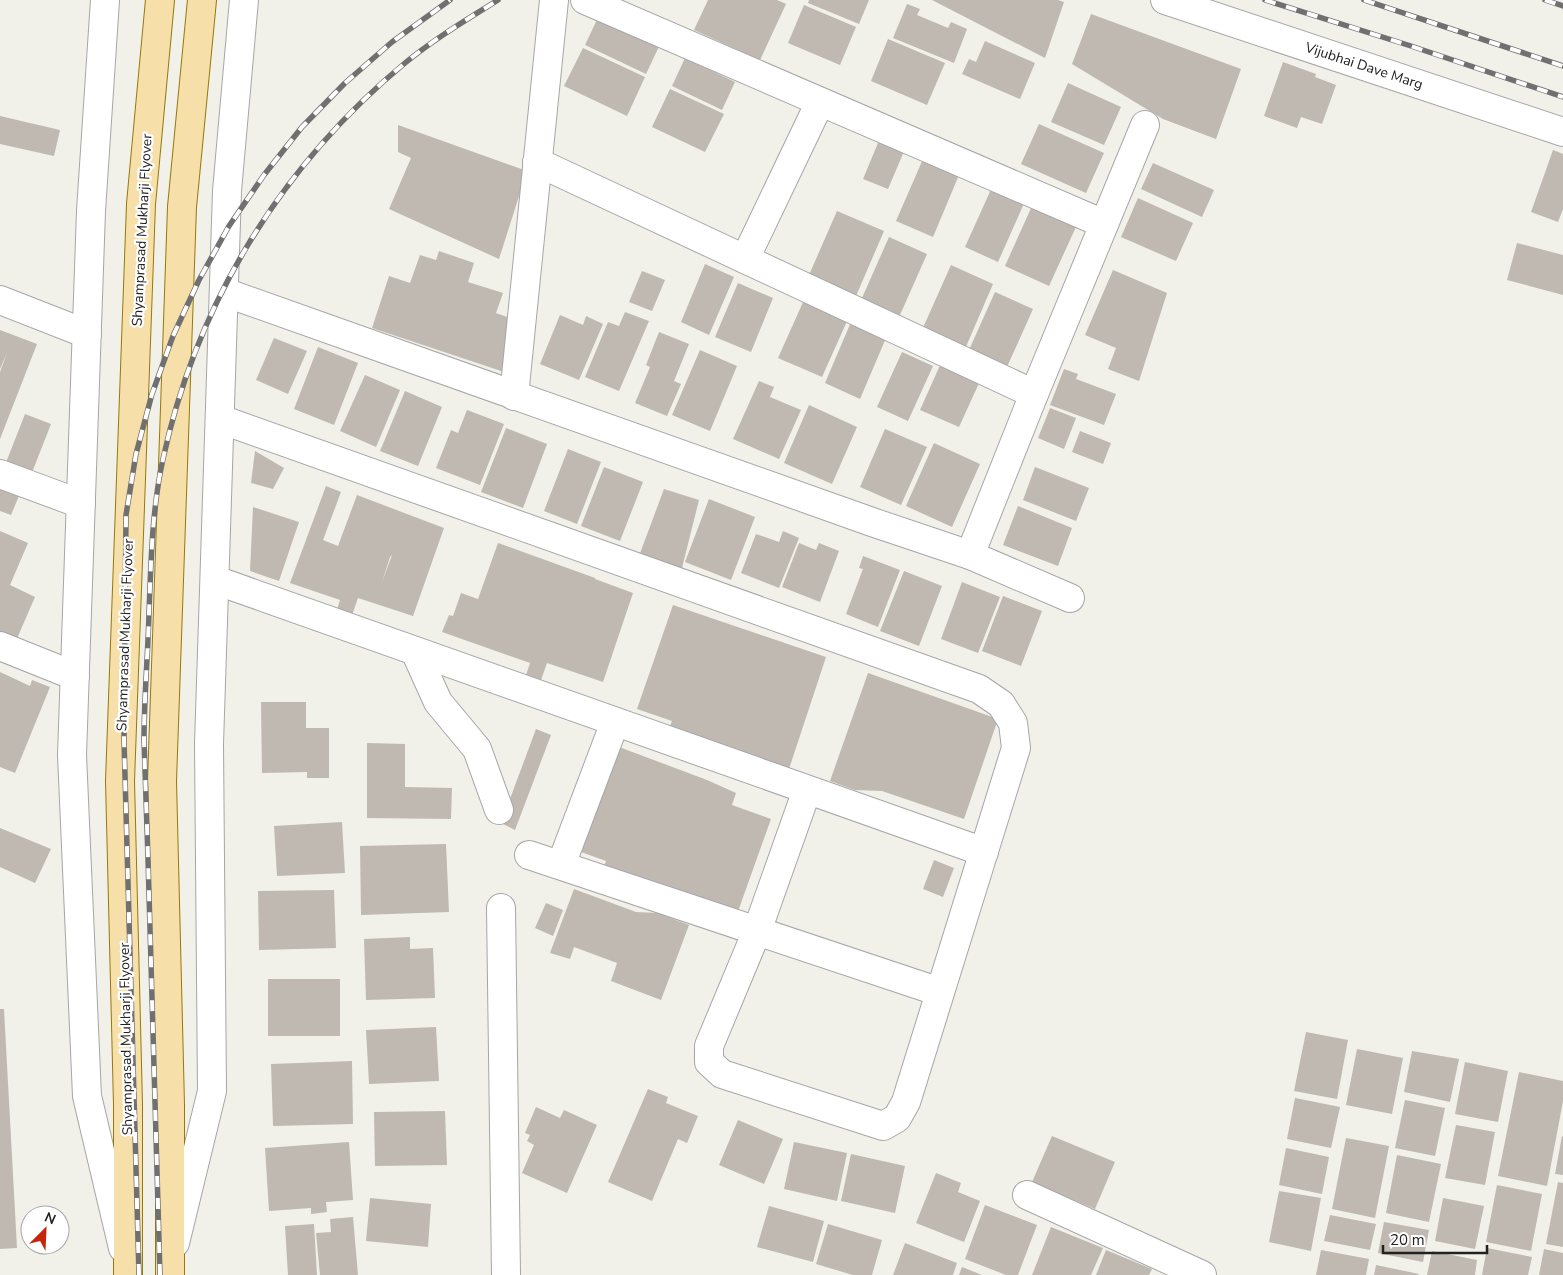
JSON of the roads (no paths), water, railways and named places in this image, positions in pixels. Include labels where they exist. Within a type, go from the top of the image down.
[{"type":"main road","name":"Shyamprasad Mukharji Flyover","points":[[128,1273],[128,1105],[120,781],[141,204],[160,0]]},
{"type":"main road","points":[[170,1269],[170,1105],[162,782],[182,207],[202,0]]},
{"type":"street","points":[[105,0],[91,211],[72,755],[87,1096],[128,1273]]},
{"type":"street","points":[[170,1269],[212,1091],[209,744],[226,191],[244,0]]},
{"type":"street","points":[[514,396],[554,0]]},
{"type":"street","points":[[585,0],[1104,224]]},
{"type":"street","name":"Vijubhai Dave Marg","points":[[1165,0],[1563,132]]},
{"type":"street","points":[[745,259],[820,102]]},
{"type":"street","points":[[970,555],[1145,125]]},
{"type":"street","points":[[538,162],[1034,394]]},
{"type":"street","points":[[224,292],[862,519],[970,555],[1070,598]]},
{"type":"street","points":[[0,300],[87,334]]},
{"type":"street","points":[[220,419],[979,689],[1001,704],[1013,724],[1016,748],[906,1102],[897,1118],[883,1126],[722,1074],[709,1062],[710,1046],[757,931],[807,790]]},
{"type":"street","points":[[0,474],[81,504]]},
{"type":"street","points":[[215,580],[984,852]]},
{"type":"street","points":[[0,646],[75,676]]},
{"type":"street","points":[[416,652],[438,702],[477,749],[499,810]]},
{"type":"street","points":[[562,865],[615,722]]},
{"type":"street","points":[[529,855],[940,992]]},
{"type":"street","points":[[501,908],[506,1275]]},
{"type":"street","points":[[1027,1195],[1202,1275]]},
{"type":"railway","points":[[139,1275],[124,740],[126,515],[136,454],[152,394],[173,336],[199,280],[229,226],[264,175],[302,127],[345,83],[392,42],[450,0]]},
{"type":"railway","points":[[160,1275],[144,724],[154,516],[159,478],[178,401],[198,345],[222,292],[251,240],[283,192],[320,146],[361,103],[405,63],[462,22],[498,0]]},
{"type":"railway","points":[[1265,0],[1563,97]]},
{"type":"railway","points":[[1364,0],[1563,66]]},
{"type":"railway","points":[[1545,0],[1563,6]]}]
